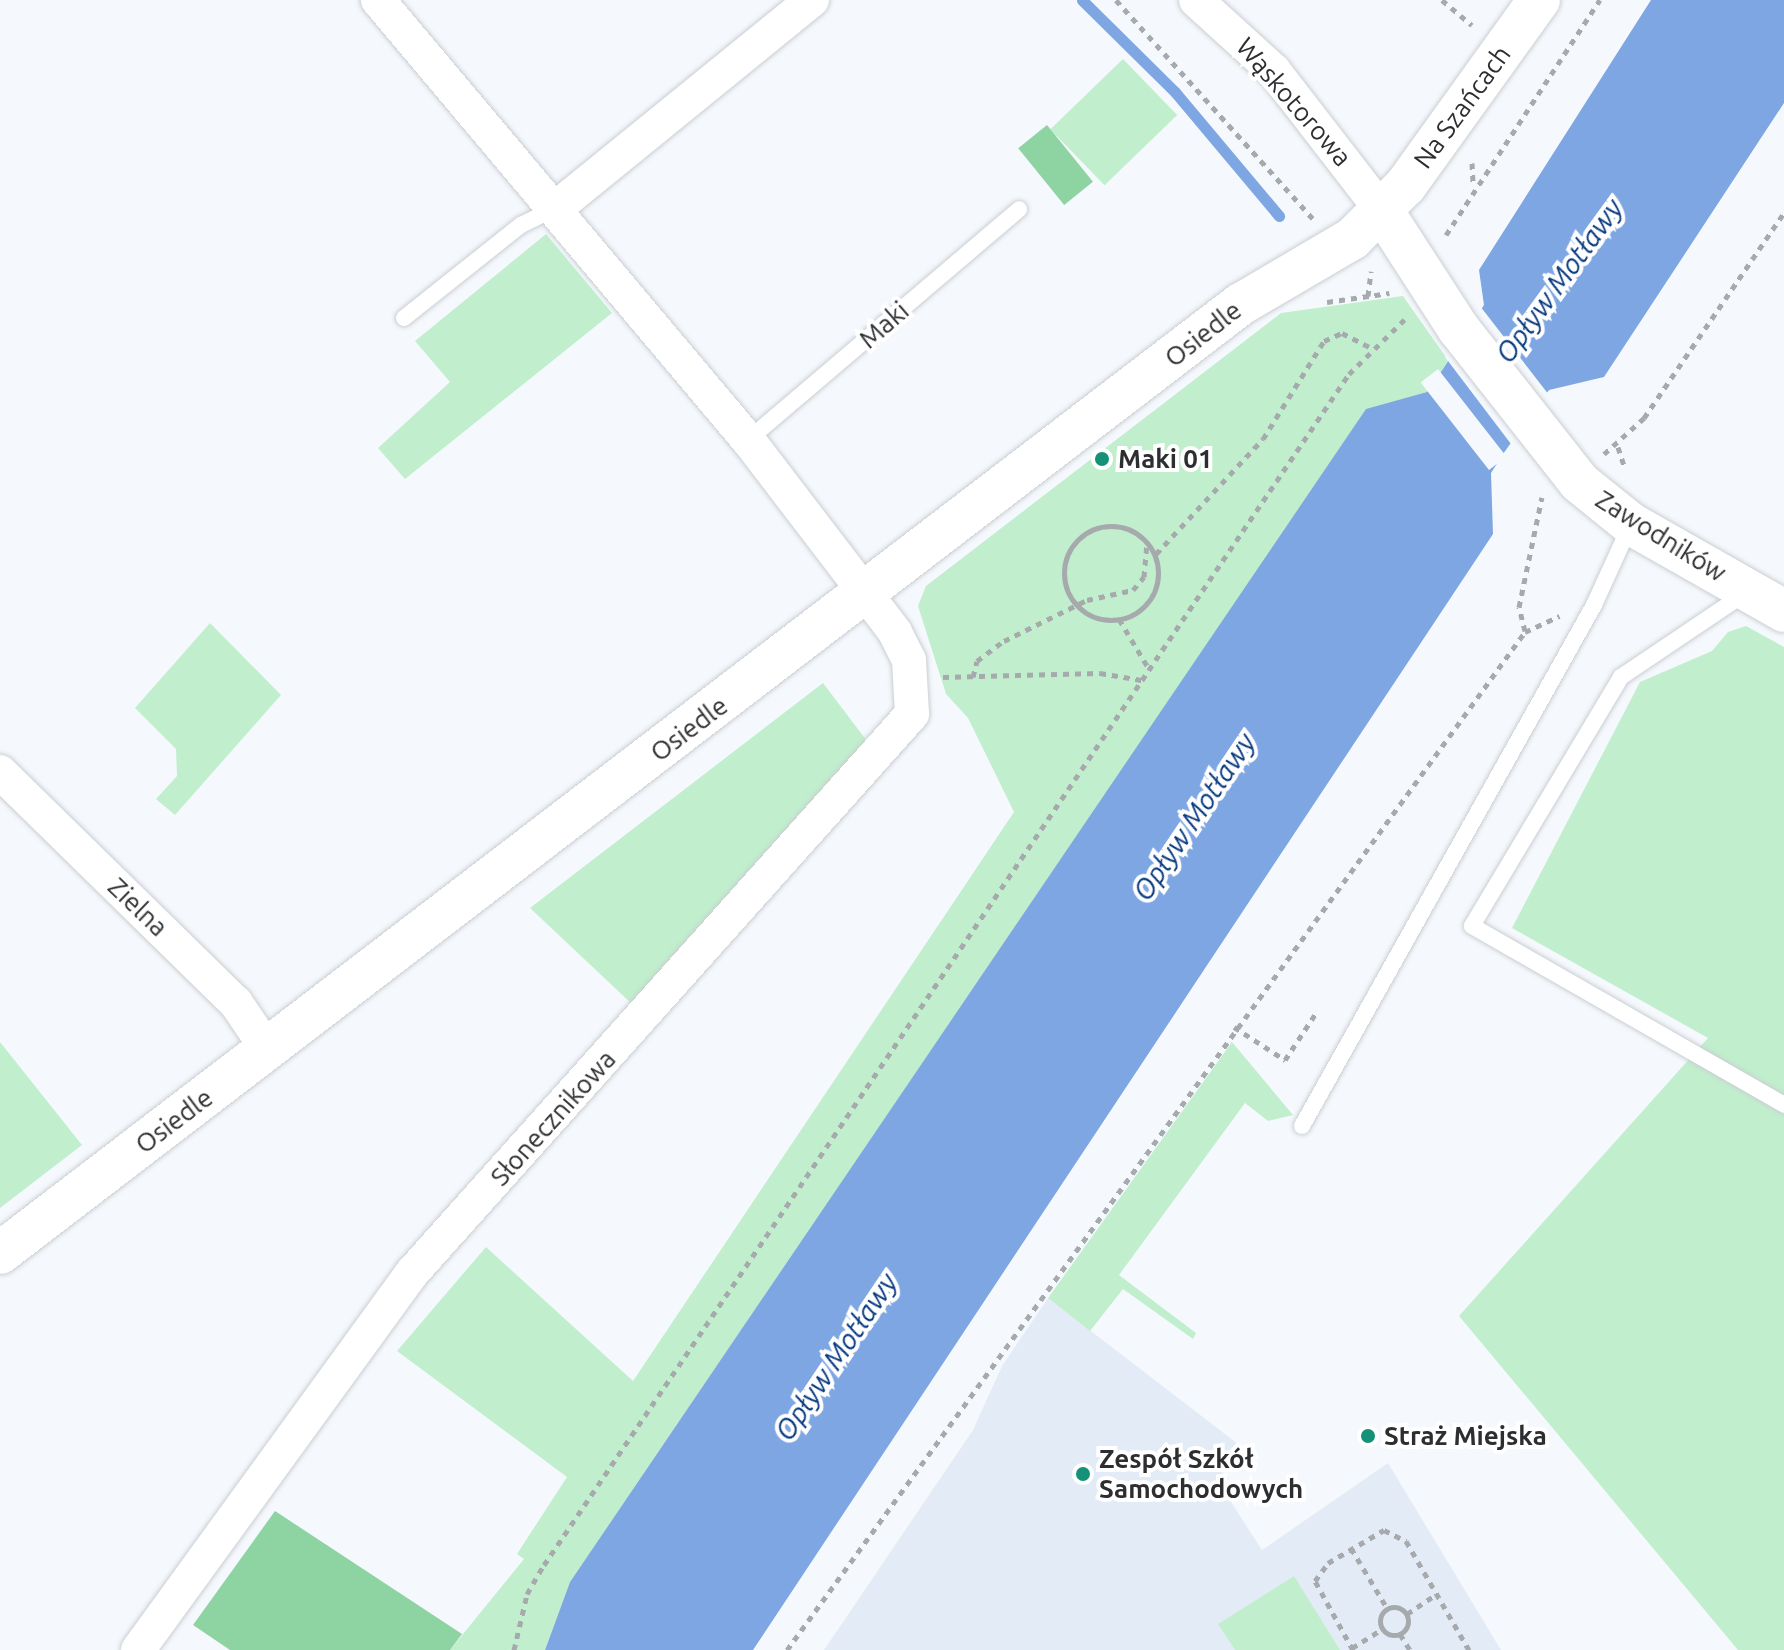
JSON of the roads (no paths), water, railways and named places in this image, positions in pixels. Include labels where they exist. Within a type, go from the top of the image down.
[{"type":"street","points":[[378,0],[748,440],[865,595]]},
{"type":"street","points":[[556,208],[812,0]]},
{"type":"street","name":"Wąskotorowa","points":[[1196,0],[1274,71],[1383,212]]},
{"type":"street","name":"Na Szańcach","points":[[1383,212],[1539,0]]},
{"type":"street","name":"Zawodników","points":[[1383,212],[1458,328],[1529,420],[1558,480],[1767,601]]},
{"type":"street","name":"Osiedle","points":[[0,1253],[865,595],[1241,304],[1383,212]]},
{"type":"street","name":"Słonecznikowa","points":[[138,1650],[412,1273],[905,729],[912,714],[909,660],[865,595]]},
{"type":"street","name":"Zielna","points":[[0,772],[236,1003],[268,1050]]},
{"type":"lane","points":[[404,318],[521,225],[556,208]]},
{"type":"lane","name":"Maki","points":[[748,440],[1019,209]]},
{"type":"lane","points":[[1302,1126],[1594,605],[1631,524]]},
{"type":"lane","points":[[1767,601],[1621,677],[1472,926],[1784,1105]]},
{"type":"water","name":"Opływ Motławy","points":[[1651,0],[1784,0],[1784,103],[1604,377],[1549,390],[1503,454],[1491,473],[1493,534],[753,1650],[545,1650],[570,1582],[1366,409],[1427,392],[1441,372],[1484,305],[1479,270]]},
{"type":"waterway","points":[[1082,0],[1175,92],[1279,216]]},
{"type":"place","name":"Maki 01","points":[[1102,459]]},
{"type":"place","name":"Straż Miejska","points":[[1368,1436]]},
{"type":"place","name":"Zespół Szkół Samochodowych","points":[[1083,1474]]}]
